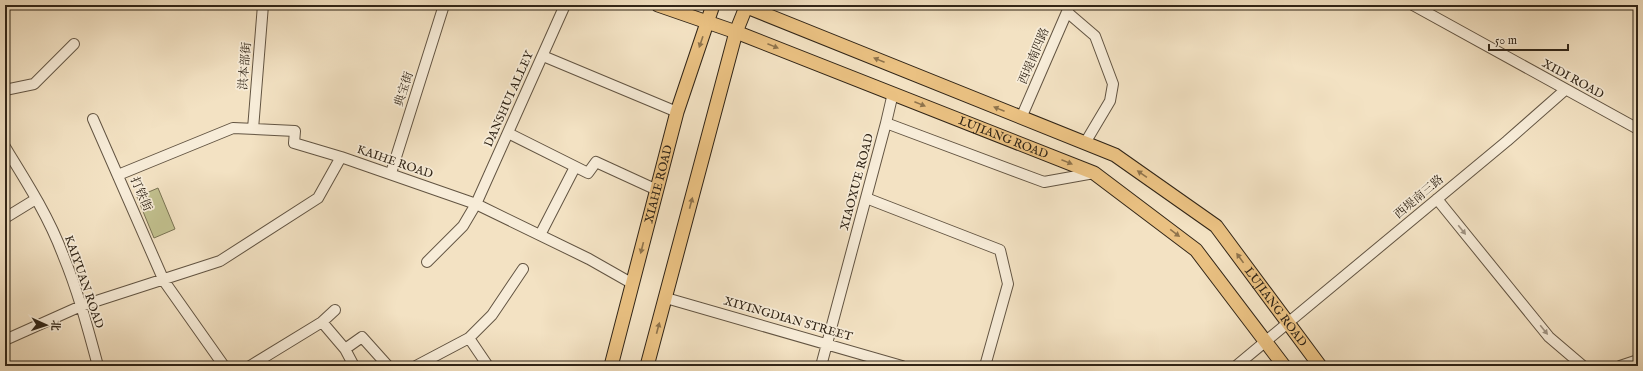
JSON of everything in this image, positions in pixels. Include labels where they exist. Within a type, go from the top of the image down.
[{"type":"main road","name":"LUJIANG ROAD","points":[[658,5],[736,32],[1094,173],[1196,250],[1284,366]]},
{"type":"main road","name":"XIAHE ROAD","points":[[611,366],[677,112],[713,5]]},
{"type":"main road","name":"LUJIANG ROAD","points":[[745,6],[1115,155],[1216,226],[1320,366]]},
{"type":"main road","points":[[647,366],[736,32],[745,6]]},
{"type":"street","name":"洪本部街","points":[[253,129],[263,5]]},
{"type":"street","name":"DANSHUI ALLEY","points":[[427,262],[463,226],[476,204],[565,5]]},
{"type":"street","name":"XIDI ROAD","points":[[1413,5],[1638,129]]},
{"type":"street","name":"典宝街","points":[[391,173],[443,9]]},
{"type":"street","points":[[1068,9],[1095,36],[1113,84],[1110,101],[1085,143]]},
{"type":"street","name":"西堤南四路","points":[[1021,118],[1068,9]]},
{"type":"street","points":[[5,90],[34,84],[74,44]]},
{"type":"street","points":[[543,56],[677,112]]},
{"type":"street","name":"西堤南三路","points":[[1236,366],[1437,199],[1565,90]]},
{"type":"street","points":[[886,123],[893,94]]},
{"type":"street","name":"打铁街","points":[[93,119],[164,281],[224,366]]},
{"type":"street","name":"XIAOXUE ROAD","points":[[821,366],[886,123],[1044,182],[1094,173]]},
{"type":"street","points":[[118,175],[232,128],[295,131],[294,142],[341,157]]},
{"type":"street","points":[[508,132],[588,173],[596,162],[657,190]]},
{"type":"street","name":"KAIYUAN ROAD","points":[[5,146],[36,199],[63,253],[81,306],[98,366]]},
{"type":"street","name":"KAIHE ROAD","points":[[6,339],[81,306],[164,281],[220,261],[318,198],[341,157],[391,173],[476,204],[540,235],[633,284]]},
{"type":"street","points":[[540,235],[575,167]]},
{"type":"street","points":[[866,198],[1000,250],[1008,284],[985,366]]},
{"type":"street","points":[[5,218],[36,199]]},
{"type":"street","points":[[1437,199],[1549,337],[1583,366]]},
{"type":"street","points":[[416,366],[469,338],[492,315],[524,269]]},
{"type":"street","name":"XIYINGDIAN STREET","points":[[666,298],[902,366]]},
{"type":"street","points":[[250,366],[322,322],[335,310]]},
{"type":"street","points":[[322,322],[345,349],[354,366]]},
{"type":"street","points":[[345,349],[362,337],[388,366]]},
{"type":"street","points":[[469,338],[488,366]]},
{"type":"street","points":[[1620,366],[1638,360]]},
{"type":"shaded area","points":[[158,188],[175,229],[154,238],[137,197]]}]
